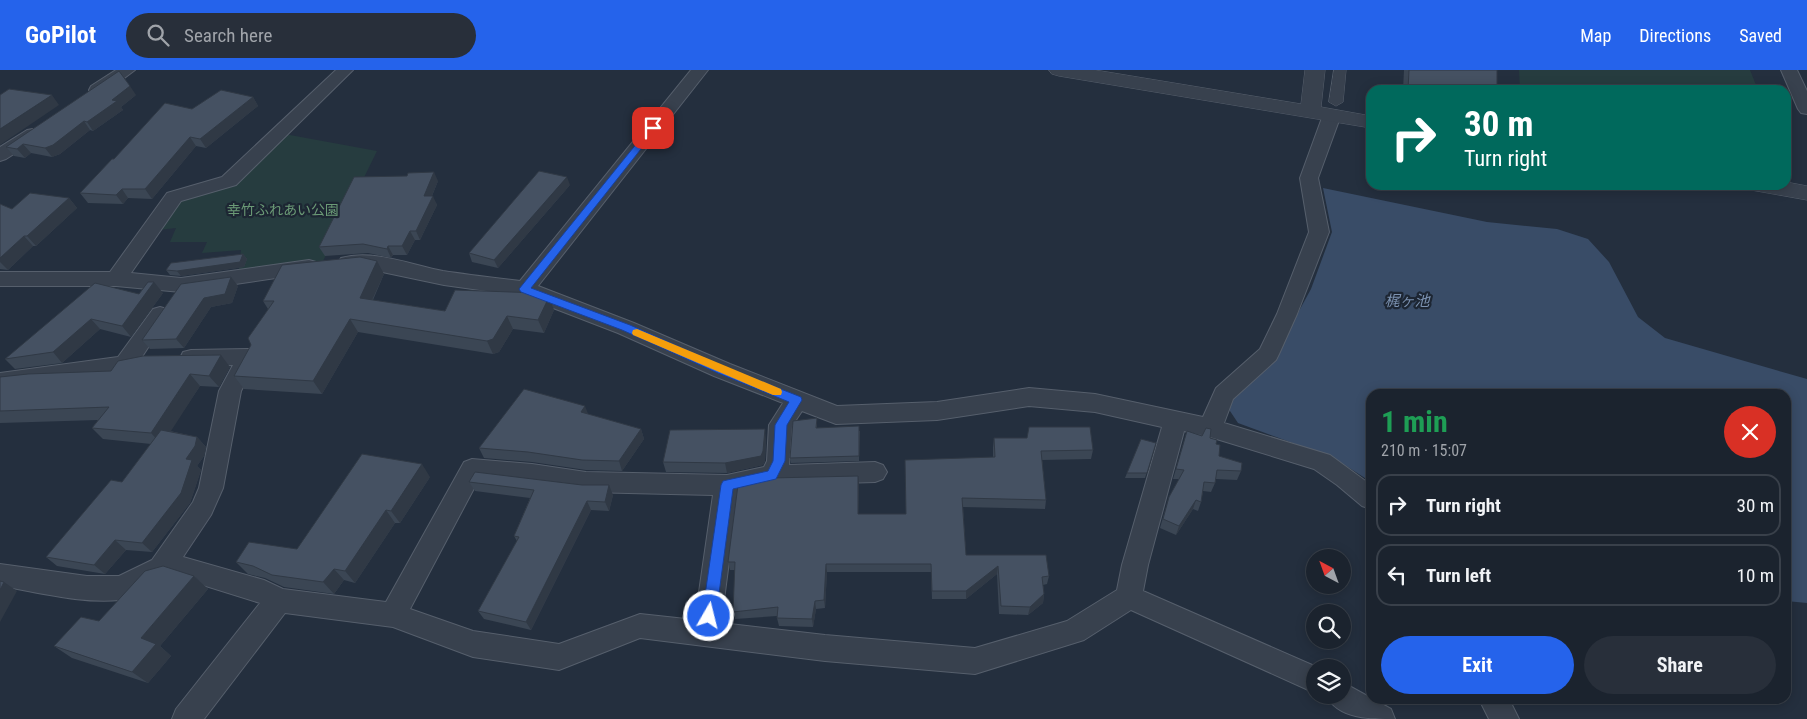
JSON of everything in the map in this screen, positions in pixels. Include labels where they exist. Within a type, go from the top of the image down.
[{"type":"street","points":[[81,101],[127,70]]},
{"type":"street","points":[[116,279],[174,197],[182,192],[229,182],[345,70]]},
{"type":"street","points":[[525,289],[700,70]]},
{"type":"street","points":[[1060,70],[1310,112],[1334,109],[1366,120]]},
{"type":"street","points":[[1310,112],[1314,70]]},
{"type":"street","points":[[1210,428],[1224,394],[1268,354],[1287,314],[1319,232],[1309,178],[1334,109],[1340,70]]},
{"type":"street","points":[[1789,70],[1807,109]]},
{"type":"street","points":[[0,155],[43,127]]},
{"type":"street","points":[[1789,190],[1807,193]]},
{"type":"street","points":[[0,279],[116,279],[180,285],[321,265],[368,262],[444,278],[525,289],[626,328],[722,370],[836,415],[937,411],[1029,397],[1095,404],[1210,428],[1322,462],[1346,478],[1366,495]]},
{"type":"street","points":[[126,363],[180,285]]},
{"type":"street","points":[[0,381],[162,358],[248,357],[230,391],[211,488],[202,508],[161,568]]},
{"type":"street","points":[[772,475],[779,461],[781,425],[797,400]]},
{"type":"street","points":[[0,575],[87,588],[121,588],[161,568],[177,566],[264,592],[279,600],[393,615],[473,644],[559,657],[640,626],[825,648],[975,660],[1074,631],[1130,597],[1135,565],[1174,421]]},
{"type":"street","points":[[393,615],[472,469],[532,474],[586,482],[727,485],[772,475],[876,472]]},
{"type":"street","points":[[706,634],[727,485]]},
{"type":"street","points":[[1130,597],[1306,675]]},
{"type":"street","points":[[186,719],[279,600]]},
{"type":"street","points":[[1351,701],[1381,719]]},
{"type":"street","points":[[1496,704],[1505,719]]},
{"type":"green space","points":[[1519,70],[1750,70],[1756,85],[1520,85]]},
{"type":"green space","name":"幸竹ふれあい公園","points":[[279,133],[377,151],[321,265],[238,277],[241,250],[202,253],[207,242],[170,242],[176,228],[149,231],[182,193],[229,181]]},
{"type":"water","name":"梶ヶ池","points":[[1323,188],[1487,222],[1557,229],[1588,239],[1609,262],[1638,317],[1665,338],[1807,379],[1807,603],[1791,601],[1791,389],[1366,389],[1366,479],[1334,458],[1238,423],[1228,408],[1235,394],[1270,364],[1311,289],[1332,232]]},
{"type":"building","points":[[1409,70],[1497,70],[1497,85],[1408,85]]},
{"type":"building","points":[[119,71],[130,86],[112,100],[117,101],[87,122],[84,121],[53,145],[45,148],[23,144],[17,149],[6,147]]},
{"type":"building","points":[[9,89],[52,95],[0,129],[0,95]]},
{"type":"building","points":[[221,90],[253,97],[200,139],[190,137],[145,189],[122,189],[116,195],[80,193],[165,103],[192,109]]},
{"type":"building","points":[[539,171],[567,177],[494,260],[469,253]]},
{"type":"building","points":[[434,172],[424,196],[433,196],[416,231],[410,231],[402,246],[388,246],[387,249],[363,244],[319,247],[354,177],[407,176],[408,173]]},
{"type":"building","points":[[30,193],[69,198],[0,258],[0,204],[12,209]]},
{"type":"building","points":[[243,254],[240,262],[177,271],[166,270],[171,263]]},
{"type":"building","points":[[360,257],[377,261],[360,298],[445,311],[455,290],[539,293],[549,297],[538,320],[507,316],[493,339],[487,341],[350,319],[313,381],[234,376],[251,345],[248,338],[274,301],[263,301],[282,265]]},
{"type":"building","points":[[231,277],[225,294],[204,298],[176,339],[142,340],[181,284]]},
{"type":"building","points":[[148,282],[154,282],[122,326],[91,319],[53,352],[5,359],[95,283],[139,294]]},
{"type":"building","points":[[221,355],[209,376],[190,374],[151,433],[92,428],[109,407],[0,411],[0,377],[111,371],[118,361],[143,356]]},
{"type":"building","points":[[524,389],[585,406],[581,412],[641,429],[619,461],[582,460],[528,452],[479,448]]},
{"type":"building","points":[[817,418],[816,428],[859,426],[859,456],[790,458],[793,421]]},
{"type":"building","points":[[1029,427],[1090,427],[1093,450],[1041,451],[1046,500],[962,498],[966,555],[1046,555],[1049,576],[1042,577],[1044,594],[1030,607],[1001,606],[998,566],[966,591],[932,591],[931,564],[826,564],[824,600],[815,601],[812,619],[777,618],[778,607],[733,612],[735,562],[728,562],[738,485],[771,478],[858,476],[858,514],[906,514],[905,460],[995,457],[994,438],[1027,438]]},
{"type":"building","points":[[1206,428],[1211,429],[1210,438],[1217,440],[1216,444],[1220,445],[1219,456],[1242,463],[1241,471],[1217,470],[1215,483],[1204,482],[1201,502],[1196,500],[1179,526],[1163,519],[1169,497],[1184,470],[1176,469],[1187,431],[1202,436]]},
{"type":"building","points":[[765,429],[761,456],[725,463],[663,462],[670,430]]},
{"type":"building","points":[[161,430],[197,437],[195,446],[186,459],[192,460],[181,493],[142,543],[115,540],[94,565],[46,557],[111,480],[122,482]]},
{"type":"building","points":[[1141,439],[1156,443],[1147,473],[1127,473]]},
{"type":"building","points":[[362,454],[422,464],[391,511],[386,510],[345,571],[334,569],[323,582],[272,575],[253,566],[236,562],[249,542],[297,549]]},
{"type":"building","points":[[475,472],[582,485],[609,485],[605,502],[587,501],[526,622],[478,611],[519,537],[514,536],[534,490],[469,482]]},
{"type":"building","points":[[163,566],[194,576],[141,638],[156,644],[132,672],[54,646],[81,617],[99,621],[145,571]]},
{"type":"building","points":[[0,581],[4,582],[0,590]]},
{"type":"slow traffic","points":[[637,333],[777,392]]},
{"type":"route","points":[[653,128],[525,289],[626,328],[797,400],[781,425],[779,461],[772,475],[727,485],[709,616]]}]
